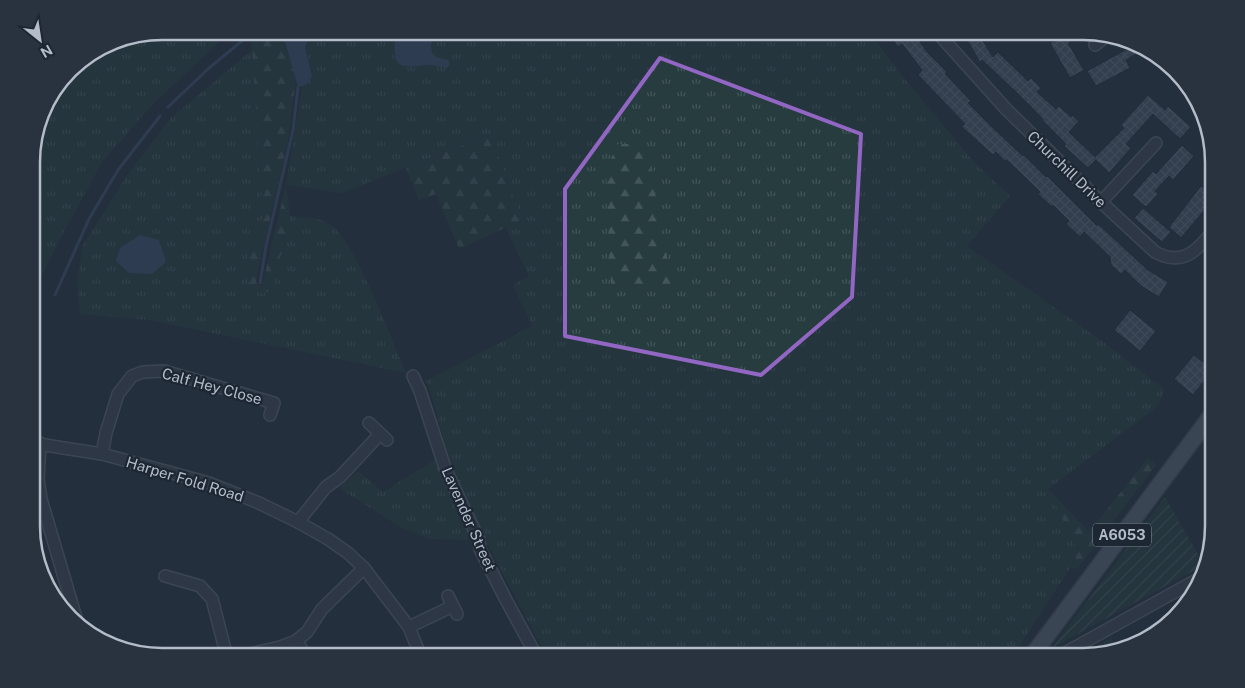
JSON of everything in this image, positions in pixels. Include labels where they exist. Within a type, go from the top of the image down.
[{"type":"main road","name":"A6053","points":[[1037,648],[1205,425]]},
{"type":"street","name":"Churchill Drive","points":[[946,40],[1006,109],[1155,252],[1164,257],[1174,258],[1193,253],[1205,240]]},
{"type":"street","points":[[1095,45],[1100,41]]},
{"type":"street","points":[[1101,202],[1156,143]]},
{"type":"street","name":"Calf Hey Close","points":[[102,454],[106,433],[118,394],[132,376],[143,372],[164,371],[274,403],[270,415]]},
{"type":"street","name":"Lavender Street","points":[[413,376],[420,391],[445,468],[479,540],[480,549],[532,648]]},
{"type":"street","points":[[298,522],[326,487],[340,477],[384,437],[369,423]]},
{"type":"street","name":"Harper Fold Road","points":[[40,444],[102,454],[209,483],[259,503],[298,522],[341,548],[364,568],[409,627],[417,648]]},
{"type":"street","points":[[40,492],[74,611]]},
{"type":"street","points":[[276,648],[296,641],[307,632],[322,609],[364,568]]},
{"type":"street","points":[[165,576],[200,586],[212,599],[225,648]]},
{"type":"street","points":[[1073,648],[1190,583]]},
{"type":"street","points":[[409,627],[453,605]]},
{"type":"street","points":[[296,641],[301,648]]},
{"type":"highlighted area","points":[[660,58],[861,134],[852,297],[761,375],[565,336],[565,189]]},
{"type":"green space","points":[[162,40],[221,40],[154,103],[102,162],[40,279],[41,146],[49,115],[65,88],[81,70],[101,56],[123,46]]},
{"type":"green space","points":[[250,40],[285,40],[296,79],[288,141],[256,280],[257,285],[262,286],[286,185],[290,216],[290,236],[273,271],[274,287],[263,294],[251,287],[245,269],[263,217]]},
{"type":"green space","points":[[308,40],[875,40],[974,162],[1010,196],[967,246],[1102,341],[1165,390],[1157,407],[1048,489],[1078,552],[1070,568],[1018,648],[542,648],[487,543],[452,469],[426,381],[532,326],[513,285],[529,276],[506,228],[522,220],[490,134],[342,193],[286,185],[302,86],[306,85],[312,74],[305,47]]},
{"type":"green space","points":[[252,50],[263,217],[245,268],[251,286],[274,287],[273,271],[290,236],[290,216],[312,218],[326,222],[341,235],[362,271],[406,373],[150,320],[80,314],[77,281],[83,245],[128,174],[171,118]]},
{"type":"green space","points":[[490,134],[522,220],[459,249],[436,194],[419,200],[406,168]]},
{"type":"green space","points":[[618,144],[646,144],[672,284],[611,285],[606,169]]},
{"type":"green space","points":[[438,458],[447,485],[472,540],[430,539],[402,528],[339,488],[358,471],[383,492]]},
{"type":"green space","points":[[1148,458],[1156,465],[1077,569],[1071,568],[1078,552],[1048,489],[1089,532]]},
{"type":"green space","points":[[1165,497],[1201,559],[1197,569],[1052,648]]},
{"type":"green space","points":[[1111,638],[1115,644],[1107,646],[1096,647]]},
{"type":"water","points":[[285,40],[308,40],[305,47],[312,76],[306,85],[298,87]]},
{"type":"water","points":[[395,40],[432,40],[432,53],[436,57],[448,60],[450,64],[447,68],[430,65],[403,66],[396,60]]},
{"type":"water","points":[[140,235],[159,240],[166,262],[152,274],[129,273],[116,261],[120,248]]},
{"type":"water","points":[[1161,620],[1143,632],[1161,620]]},
{"type":"building","points":[[893,40],[919,40],[927,52],[947,72],[945,74],[971,101],[968,103],[990,125],[1047,176],[1097,226],[1098,224],[1148,270],[1168,282],[1159,297],[1141,286],[1125,270],[1121,274],[1111,265],[1110,257],[1084,232],[1080,237],[1066,224],[1069,221],[1053,205],[1052,207],[1038,194],[1040,192],[1007,160],[1005,161],[996,152],[993,155],[962,127],[965,124],[918,75],[922,70],[902,44],[898,47]]},
{"type":"building","points":[[967,40],[985,40],[983,41],[993,57],[998,52],[1028,81],[1031,78],[1041,88],[1037,92],[1056,109],[1059,106],[1071,117],[1072,115],[1079,121],[1069,132],[1095,157],[1124,128],[1121,125],[1148,95],[1165,110],[1168,106],[1191,127],[1180,139],[1153,114],[1126,144],[1131,148],[1109,173],[1096,160],[1088,168],[1064,146],[1066,144],[1017,93],[982,60],[980,62]]},
{"type":"building","points":[[1056,40],[1073,40],[1068,43],[1084,70],[1070,78],[1050,43]]},
{"type":"building","points":[[1127,49],[1137,53],[1126,60],[1130,68],[1096,86],[1087,71]]},
{"type":"building","points":[[1182,145],[1194,156],[1173,180],[1169,176],[1155,191],[1158,194],[1146,207],[1132,195],[1153,171],[1156,174]]},
{"type":"building","points":[[1201,186],[1204,188],[1205,209],[1181,238],[1169,227]]},
{"type":"building","points":[[1143,208],[1171,232],[1162,242],[1134,218]]},
{"type":"building","points":[[1130,310],[1156,331],[1140,351],[1114,330]]},
{"type":"building","points":[[1194,355],[1205,364],[1205,380],[1193,395],[1174,379]]},
{"type":"waterway","points":[[168,107],[209,68],[243,40]]},
{"type":"waterway","points":[[260,283],[266,246],[293,130],[298,87]]},
{"type":"waterway","points":[[55,295],[89,219],[118,170],[160,116]]}]
